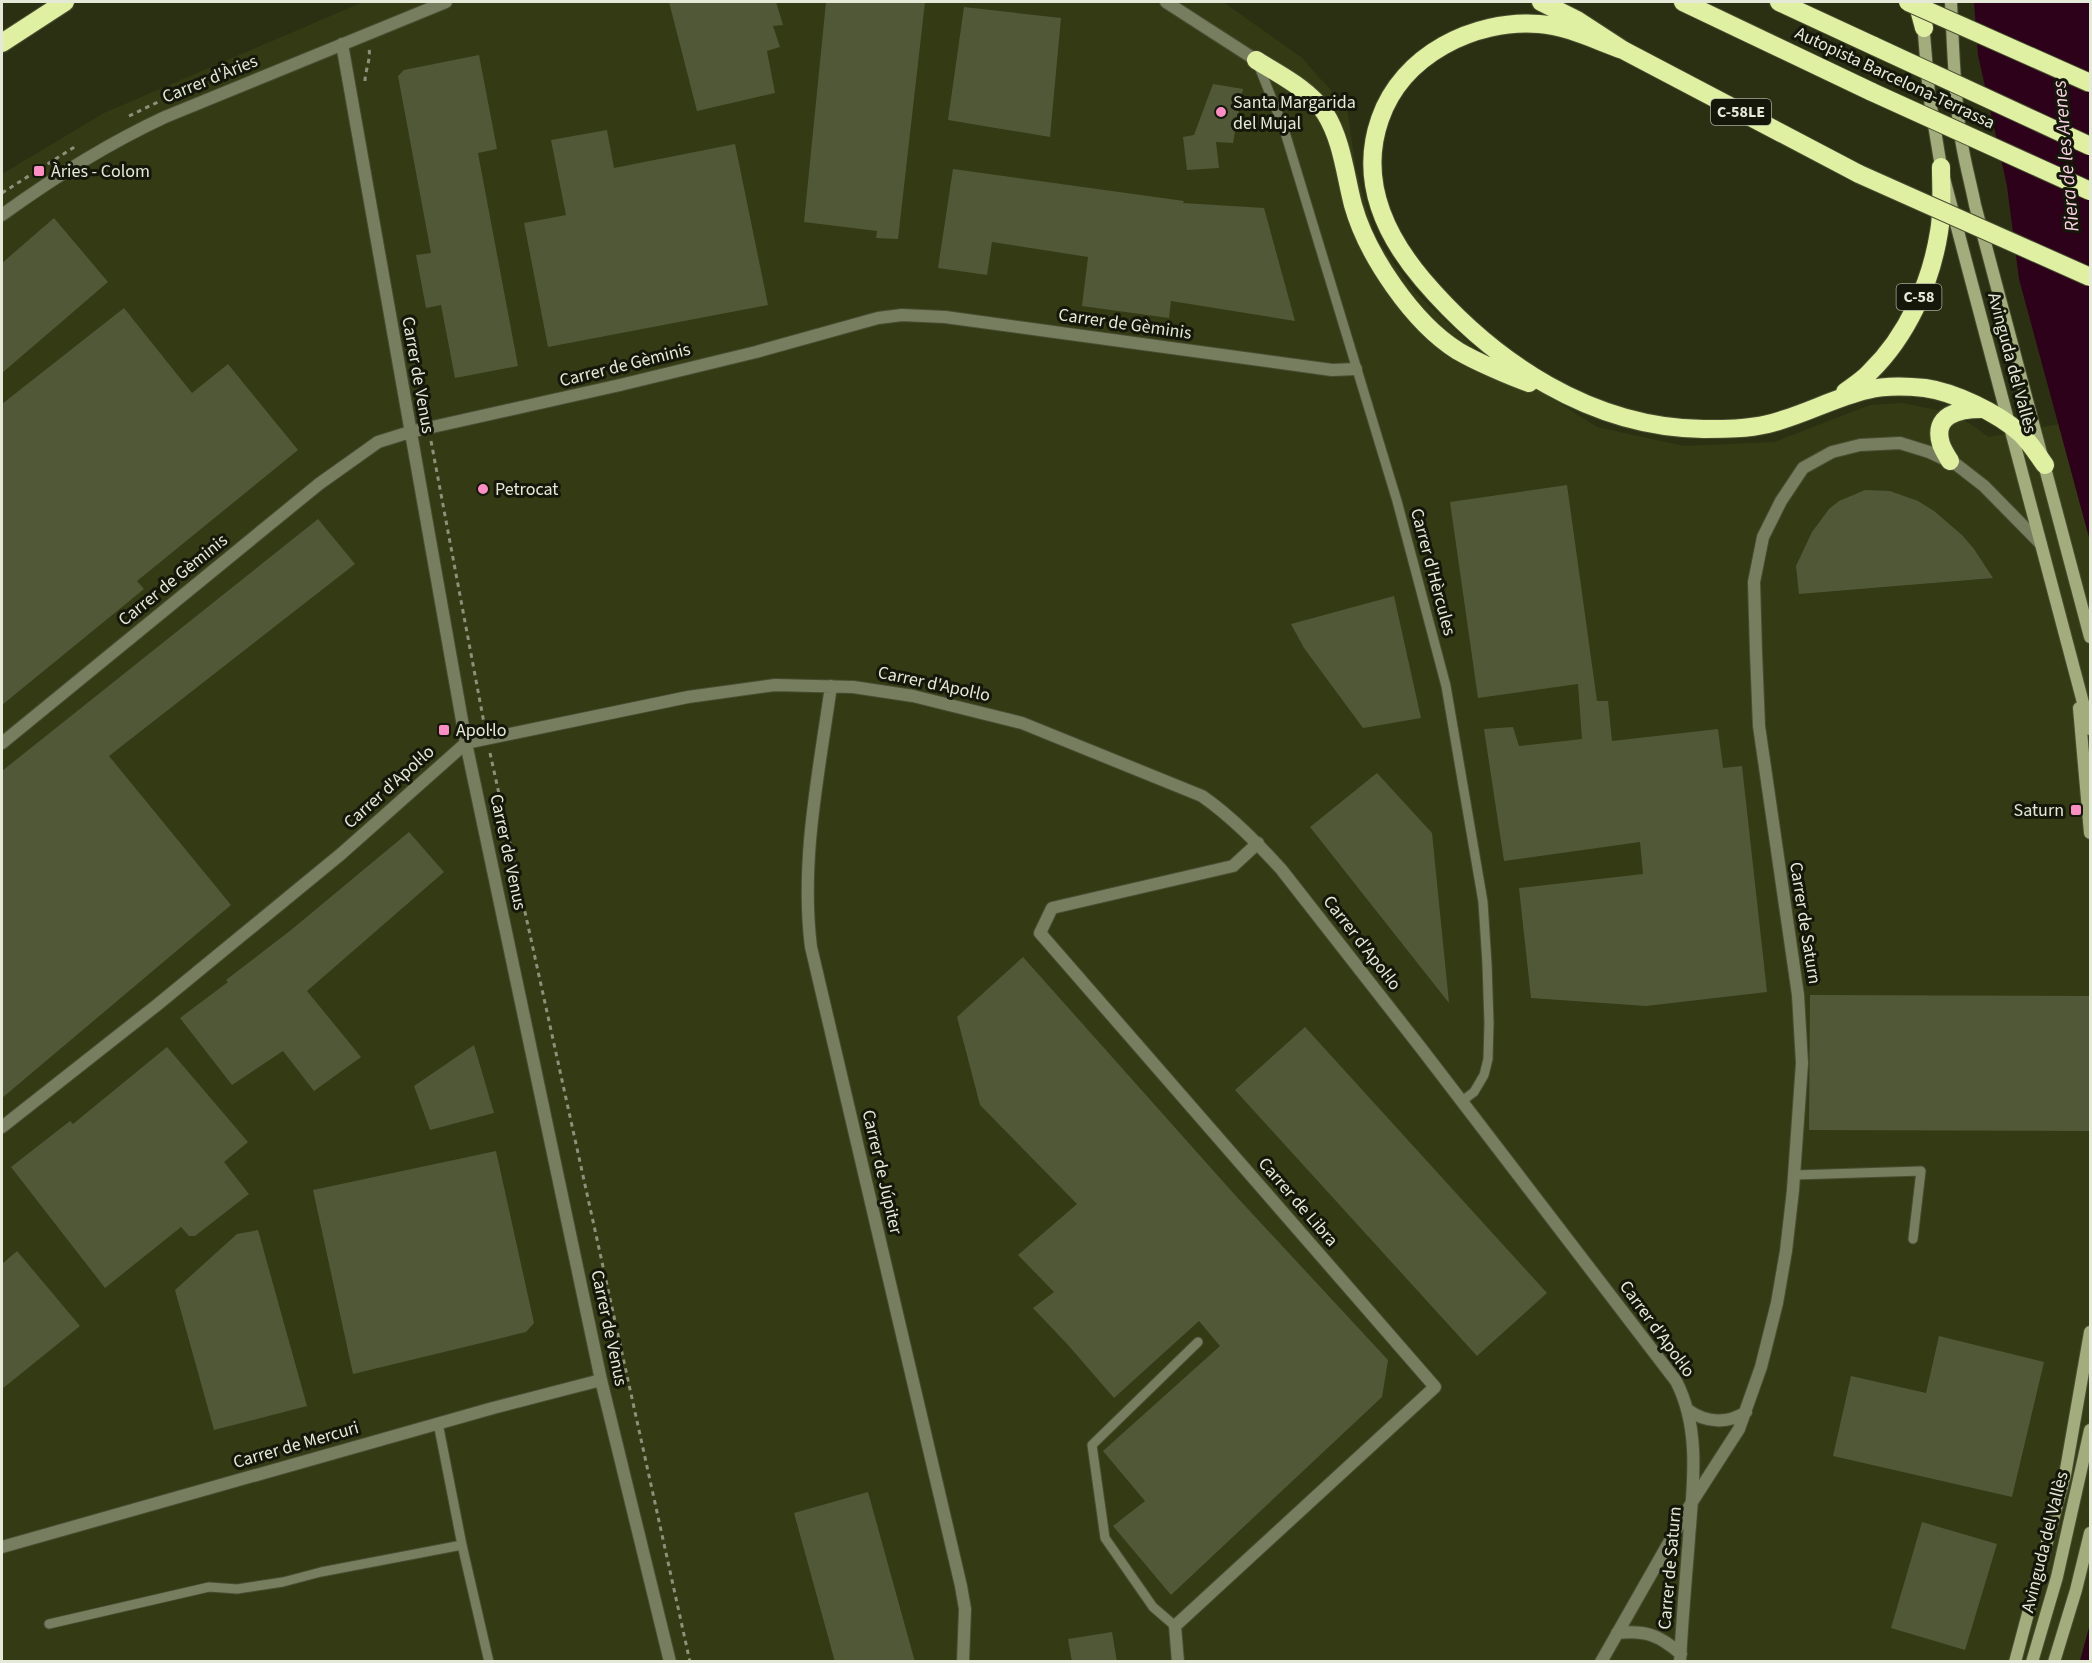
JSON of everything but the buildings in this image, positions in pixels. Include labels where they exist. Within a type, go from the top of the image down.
[{"type":"highway","points":[[2,43],[64,2]]},
{"type":"highway","name":"C-58LE","points":[[1541,2],[1577,20],[1623,50],[1859,174],[2091,277]]},
{"type":"highway","name":"Autopista Barcelona-Terrassa","points":[[1683,2],[1872,92],[2091,191]]},
{"type":"highway","name":"Autopista Barcelona-Terrassa","points":[[1779,2],[2091,146]]},
{"type":"highway","points":[[1908,2],[2091,83]]},
{"type":"highway","points":[[1919,2],[1924,28]]},
{"type":"highway","points":[[1562,394],[1499,353],[1466,326],[1410,265],[1394,241],[1380,209],[1372,176],[1373,138],[1384,108],[1397,84],[1414,67],[1454,40],[1480,30],[1510,24],[1542,24],[1570,31],[1623,50]]},
{"type":"highway","points":[[1256,60],[1301,88],[1324,112],[1338,139],[1362,233],[1387,277],[1427,325],[1458,351],[1526,382],[1595,408],[1639,422],[1681,429],[1726,429],[1765,425],[1803,414],[1836,399],[1869,389],[1898,386],[1928,388],[1983,409],[2009,424],[2028,441],[2045,465]]},
{"type":"highway","name":"C-58","points":[[1836,399],[1869,373],[1891,348],[1909,320],[1922,290],[1939,232],[1942,206],[1941,167]]},
{"type":"highway","points":[[1950,462],[1941,445],[1942,424],[1950,414],[1963,409],[1983,409]]},
{"type":"main road","name":"Avinguda del Vallès","points":[[1951,2],[1954,80],[1964,155],[2091,637]]},
{"type":"main road","name":"Avinguda del Vallès","points":[[1924,28],[1929,94],[1941,167],[2091,729]]},
{"type":"main road","points":[[2076,670],[2091,833]]},
{"type":"main road","points":[[2015,1662],[2068,1461],[2091,1332]]},
{"type":"main road","name":"Avinguda del Vallès","points":[[2032,1662],[2057,1577],[2091,1430]]},
{"type":"main road","points":[[2068,1461],[2083,1464]]},
{"type":"main road","points":[[2054,1662],[2091,1533]]},
{"type":"street","name":"Carrer d'Àries","points":[[2,215],[47,182],[131,133],[174,113],[446,2]]},
{"type":"street","points":[[1166,2],[1256,60]]},
{"type":"street","name":"Carrer de Venus","points":[[342,44],[466,742],[601,1380],[670,1662]]},
{"type":"street","name":"Carrer de Gèminis","points":[[2,743],[319,484],[378,442],[410,432],[620,386],[878,318],[902,315],[945,317],[1332,370],[1356,369]]},
{"type":"street","name":"Carrer de Saturn","points":[[1681,1658],[1692,1502],[1739,1429],[1761,1367],[1777,1303],[1795,1175],[1800,1103],[1801,1032],[1798,994],[1759,726],[1754,582],[1763,537],[1781,501],[1803,468],[1832,452],[1860,444],[1900,443],[1929,452],[1950,462],[1984,486],[2041,544]]},
{"type":"street","name":"Carrer d'Apol·lo","points":[[2,1127],[157,1005],[332,862],[466,742],[688,696],[775,685],[853,687],[914,696],[1022,723],[1202,796],[1219,807],[1258,843],[1281,869],[1462,1101],[1676,1381],[1685,1399],[1693,1442],[1692,1502]]},
{"type":"street","name":"Carrer de Júpiter","points":[[831,686],[808,862],[807,908],[811,947],[961,1586],[965,1609],[963,1662]]},
{"type":"street","name":"Carrer de Libra","points":[[1175,1626],[1435,1387],[1040,933],[1052,908],[1233,866],[1258,843]]},
{"type":"street","name":"Carrer de Mercuri","points":[[2,1547],[438,1423],[601,1380]]},
{"type":"street","points":[[1688,1410],[1705,1419],[1718,1420],[1738,1417],[1746,1412]]},
{"type":"street","points":[[1601,1662],[1692,1502]]},
{"type":"street","points":[[1175,1626],[1178,1662]]},
{"type":"street","name":"Carrer de Saturn","points":[[1617,1633],[1634,1631],[1650,1634],[1662,1639],[1681,1658]]},
{"type":"lane","name":"Carrer d'Hèrcules","points":[[1256,60],[1284,129],[1397,501],[1446,686],[1483,902],[1487,964],[1488,1059],[1479,1084],[1474,1092],[1462,1101]]},
{"type":"lane","points":[[1795,1175],[1921,1170],[1913,1239]]},
{"type":"lane","points":[[1175,1626],[1153,1607],[1105,1538],[1092,1445],[1198,1342]]},
{"type":"lane","points":[[438,1423],[462,1545],[489,1662]]},
{"type":"lane","points":[[49,1624],[208,1587],[237,1589],[283,1582],[321,1572],[462,1545]]},
{"type":"shaded area","points":[[363,2],[1223,2],[1301,57],[1347,108],[1356,170],[1376,239],[1415,292],[1481,354],[1597,427],[1684,446],[1774,442],[1870,405],[1902,403],[1937,410],[1969,423],[1989,437],[2059,424],[2090,541],[2090,1624],[2080,1661],[2,1661],[2,174],[104,113]]},
{"type":"water","name":"Riera de les Arenes","points":[[1974,2],[2090,2],[2090,541],[2019,279],[2007,186],[1978,55]]},
{"type":"water","points":[[2090,1624],[2090,1661],[2080,1661]]},
{"type":"place","name":"Santa Margarida del Mujal","points":[[1221,112]]},
{"type":"place","name":"Àries - Colom","points":[[39,171]]},
{"type":"place","name":"Petrocat","points":[[483,489]]},
{"type":"place","name":"Apol·lo","points":[[444,730]]},
{"type":"place","name":"Saturn","points":[[2076,810]]}]
